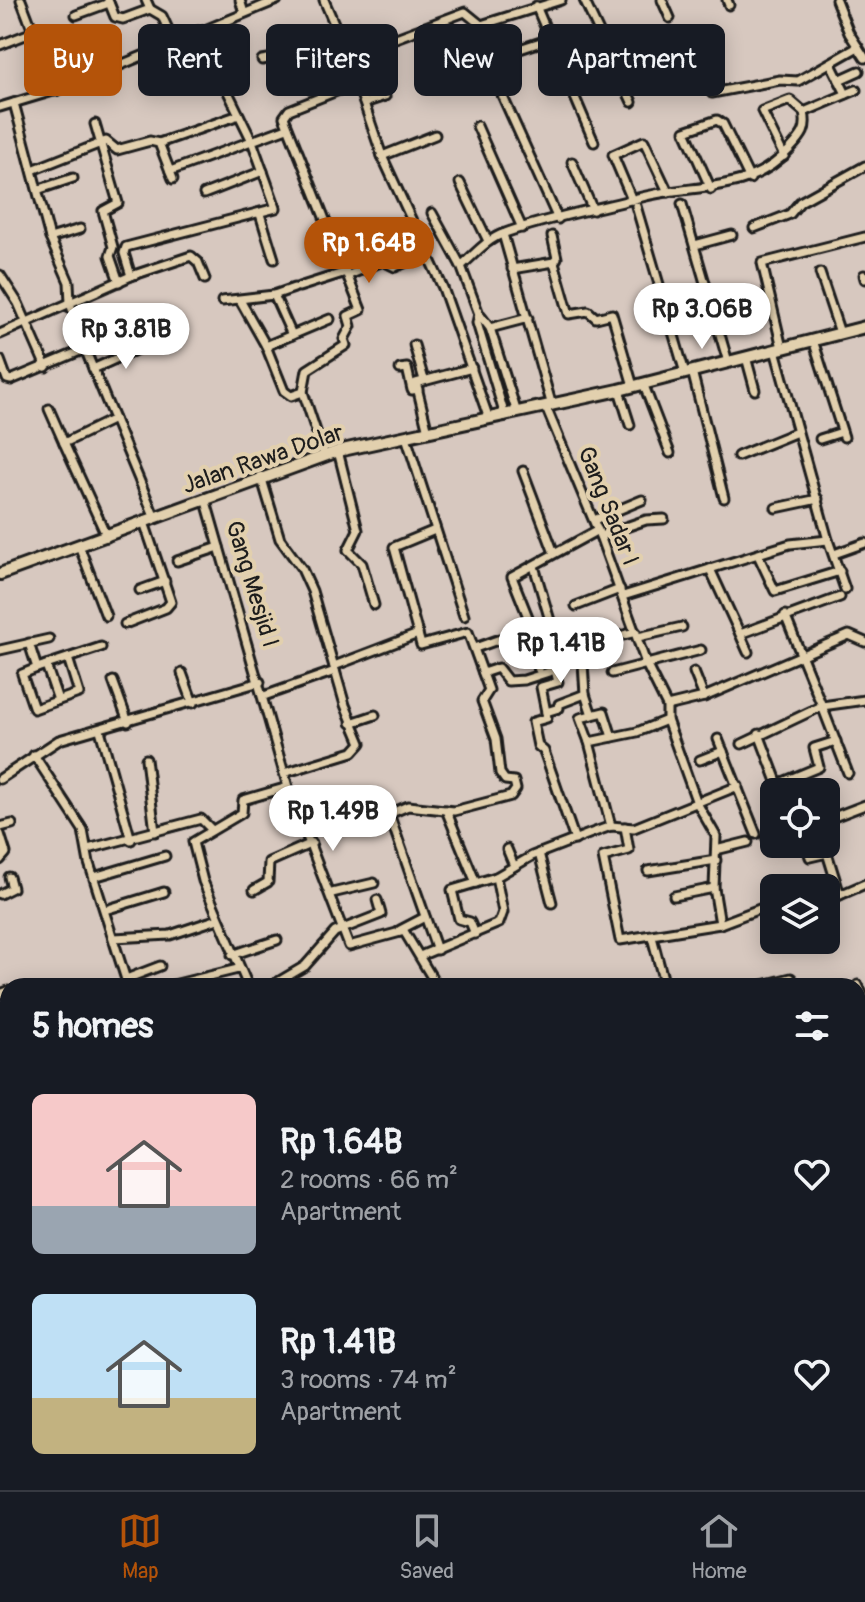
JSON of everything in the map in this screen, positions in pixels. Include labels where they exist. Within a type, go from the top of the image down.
[{"type":"street","points":[[21,0],[30,24]]},
{"type":"street","points":[[146,0],[150,9],[162,16],[166,24]]},
{"type":"street","points":[[240,0],[244,13]]},
{"type":"street","points":[[216,24],[277,0]]},
{"type":"street","points":[[324,0],[334,24]]},
{"type":"street","points":[[398,37],[465,12],[481,25],[558,0]]},
{"type":"street","points":[[584,0],[632,102]]},
{"type":"street","points":[[662,0],[670,18]]},
{"type":"street","points":[[836,0],[865,58]]},
{"type":"street","points":[[76,15],[109,1],[117,19],[150,9]]},
{"type":"street","points":[[536,6],[544,24]]},
{"type":"street","points":[[256,8],[259,18]]},
{"type":"street","points":[[0,45],[24,36]]},
{"type":"street","points":[[725,91],[780,80],[798,81],[858,47]]},
{"type":"street","points":[[262,60],[266,59]]},
{"type":"street","points":[[832,66],[846,94]]},
{"type":"street","points":[[839,80],[859,71]]},
{"type":"street","points":[[804,112],[856,90]]},
{"type":"street","points":[[0,107],[38,96]]},
{"type":"street","points":[[131,276],[124,253],[126,247],[276,208],[252,141],[230,96]]},
{"type":"street","points":[[324,96],[289,110],[284,117],[361,310],[348,316],[351,326],[344,339],[346,345],[307,370],[303,392],[324,455]]},
{"type":"street","points":[[362,96],[382,156],[427,253],[489,419]]},
{"type":"street","points":[[364,103],[385,96]]},
{"type":"street","points":[[502,96],[558,219]]},
{"type":"street","points":[[574,96],[594,142]]},
{"type":"street","points":[[461,266],[488,241],[522,228],[634,203],[668,192],[711,189],[750,179],[784,156],[805,131],[804,112],[793,100],[762,111],[784,156]]},
{"type":"street","points":[[14,103],[35,169],[50,238],[67,274],[70,303],[85,349],[155,518]]},
{"type":"street","points":[[35,169],[109,141],[117,150],[150,141],[159,143],[239,115]]},
{"type":"street","points":[[711,189],[685,131],[717,120],[723,124],[750,179]]},
{"type":"street","points":[[95,124],[118,203],[103,211],[113,247],[110,256],[119,282]]},
{"type":"street","points":[[477,126],[522,228]]},
{"type":"street","points":[[159,143],[172,175],[287,128]]},
{"type":"street","points":[[382,156],[435,135]]},
{"type":"street","points":[[668,192],[644,141],[613,155],[634,203],[724,498]]},
{"type":"street","points":[[572,162],[593,210]]},
{"type":"street","points":[[754,228],[790,214],[800,202],[865,166]]},
{"type":"street","points":[[204,194],[263,171]]},
{"type":"street","points":[[40,189],[73,178]]},
{"type":"street","points":[[460,183],[488,241]]},
{"type":"street","points":[[682,204],[728,362]]},
{"type":"street","points":[[432,213],[461,266],[479,314],[490,328],[511,415]]},
{"type":"street","points":[[260,214],[274,259]]},
{"type":"street","points":[[50,238],[80,229]]},
{"type":"street","name":"Gang Sadar I","points":[[503,234],[528,318],[549,406],[647,666],[667,706]]},
{"type":"street","points":[[695,245],[732,235]]},
{"type":"street","points":[[552,236],[557,258],[554,262],[569,314],[588,311],[596,318],[612,314],[638,385],[670,453]]},
{"type":"street","points":[[845,589],[797,432],[762,263],[865,237]]},
{"type":"street","points":[[222,301],[274,295],[383,261],[395,267],[427,253]]},
{"type":"street","points":[[0,334],[131,276],[191,256],[198,262],[205,279]]},
{"type":"street","points":[[512,269],[554,262]]},
{"type":"street","points":[[820,273],[840,333]]},
{"type":"street","points":[[0,275],[18,303],[24,323],[46,367]]},
{"type":"street","points":[[274,295],[292,335]]},
{"type":"street","points":[[240,300],[266,346],[284,391],[291,396],[303,392]]},
{"type":"street","points":[[479,314],[477,323],[511,415]]},
{"type":"street","points":[[490,328],[528,318]]},
{"type":"street","points":[[266,346],[330,319]]},
{"type":"street","name":"Jalan Rawa Dolar","points":[[0,574],[80,548],[261,476],[338,451],[619,390],[865,327]]},
{"type":"street","points":[[813,340],[843,435],[820,439]]},
{"type":"street","points":[[93,369],[146,345]]},
{"type":"street","points":[[414,345],[424,380]]},
{"type":"street","points":[[0,360],[9,380],[85,349]]},
{"type":"street","points":[[746,357],[755,390]]},
{"type":"street","points":[[400,369],[407,368],[412,390],[418,389]]},
{"type":"street","points":[[428,432],[416,383],[472,368]]},
{"type":"street","points":[[619,390],[630,425]]},
{"type":"street","points":[[49,409],[107,537]]},
{"type":"street","points":[[64,443],[114,419]]},
{"type":"street","points":[[738,456],[797,432]]},
{"type":"street","points":[[406,437],[464,616]]},
{"type":"street","points":[[338,451],[358,530],[348,550],[362,564],[374,605]]},
{"type":"street","points":[[523,471],[554,553]]},
{"type":"street","points":[[261,476],[280,539],[307,579],[351,723],[361,743],[358,750],[284,773]]},
{"type":"street","name":"Gang Mesjid I","points":[[205,498],[288,787],[332,893],[344,931]]},
{"type":"street","points":[[776,508],[818,499]]},
{"type":"street","points":[[594,520],[642,500]]},
{"type":"street","points":[[528,617],[512,579],[554,553],[599,533],[646,520],[664,519]]},
{"type":"street","points":[[125,624],[169,605],[165,581],[144,522]]},
{"type":"street","points":[[435,530],[394,547],[421,645],[468,632],[489,690],[482,701],[496,739],[500,773],[505,780],[514,781],[516,791],[488,804],[446,810],[408,806],[389,814],[437,950]]},
{"type":"street","points":[[576,606],[790,544],[828,540]]},
{"type":"street","points":[[834,554],[865,543]]},
{"type":"street","points":[[177,561],[219,547]]},
{"type":"street","points":[[80,548],[106,616]]},
{"type":"street","points":[[758,555],[775,591],[840,571]]},
{"type":"street","points":[[534,566],[551,624]]},
{"type":"street","points":[[710,569],[748,652]]},
{"type":"street","points":[[140,590],[165,581]]},
{"type":"street","points":[[740,634],[840,597]]},
{"type":"street","points":[[785,615],[848,773]]},
{"type":"street","points":[[592,715],[585,694],[583,646],[682,627]]},
{"type":"street","points":[[475,648],[523,631],[539,670]]},
{"type":"street","points":[[264,696],[418,634]]},
{"type":"street","points":[[720,924],[714,888],[716,836],[697,803],[667,720],[667,706],[704,697],[849,635],[865,642]]},
{"type":"street","points":[[0,650],[49,639]]},
{"type":"street","points":[[29,643],[37,668]]},
{"type":"street","points":[[68,658],[79,693],[32,708],[22,674],[37,668],[101,647]]},
{"type":"street","points":[[612,673],[701,650]]},
{"type":"street","points":[[46,665],[58,700]]},
{"type":"street","points":[[483,673],[498,668],[508,681],[555,670],[558,682],[541,687],[547,718],[533,722],[575,840]]},
{"type":"street","points":[[694,672],[704,697]]},
{"type":"street","points":[[182,673],[193,703]]},
{"type":"street","points":[[113,681],[128,722]]},
{"type":"street","points":[[0,779],[59,740],[260,682]]},
{"type":"street","points":[[546,712],[585,694]]},
{"type":"street","points":[[742,744],[822,706],[865,700]]},
{"type":"street","points":[[611,826],[580,718],[604,712],[612,737]]},
{"type":"street","points":[[351,723],[375,715]]},
{"type":"street","points":[[589,742],[667,720]]},
{"type":"street","points":[[100,730],[131,840]]},
{"type":"street","points":[[759,734],[775,778]]},
{"type":"street","points":[[718,739],[756,834]]},
{"type":"street","points":[[798,778],[819,767],[814,748],[836,741]]},
{"type":"street","points":[[700,760],[723,751]]},
{"type":"street","points":[[34,755],[64,805],[76,817],[126,978]]},
{"type":"street","points":[[146,759],[155,832]]},
{"type":"street","points":[[475,934],[470,922],[459,919],[450,893],[496,877],[539,853],[611,826],[634,828],[738,786]]},
{"type":"street","points":[[243,978],[218,919],[193,842],[242,813],[243,800],[288,787]]},
{"type":"street","points":[[446,810],[476,883]]},
{"type":"street","points":[[840,816],[864,810]]},
{"type":"street","points":[[88,849],[201,819],[212,830]]},
{"type":"street","points":[[0,827],[12,824]]},
{"type":"street","points":[[625,827],[629,850],[603,857],[619,937],[623,941],[720,924],[760,909]]},
{"type":"street","points":[[0,834],[6,853],[0,860]]},
{"type":"street","points":[[716,850],[748,842]]},
{"type":"street","points":[[254,890],[268,882],[269,862],[280,854],[312,843]]},
{"type":"street","points":[[507,849],[514,866]]},
{"type":"street","points":[[539,853],[552,903]]},
{"type":"street","points":[[94,877],[165,856]]},
{"type":"street","points":[[648,871],[716,860]]},
{"type":"street","points":[[0,894],[12,888],[9,877]]},
{"type":"street","points":[[420,956],[502,920],[496,877]]},
{"type":"street","points":[[332,893],[374,883]]},
{"type":"street","points":[[840,895],[865,884]]},
{"type":"street","points":[[674,896],[714,888]]},
{"type":"street","points":[[105,910],[164,892]]},
{"type":"street","points":[[285,978],[305,966],[327,938],[381,914],[377,900]]},
{"type":"street","points":[[344,931],[352,947],[400,930],[425,917]]},
{"type":"street","points":[[114,938],[170,935],[218,919]]},
{"type":"street","points":[[400,930],[408,934],[432,978]]},
{"type":"street","points":[[652,937],[663,978]]},
{"type":"street","points":[[232,955],[277,940]]},
{"type":"street","points":[[135,978],[160,966]]},
{"type":"street","points":[[201,978],[238,969]]}]
